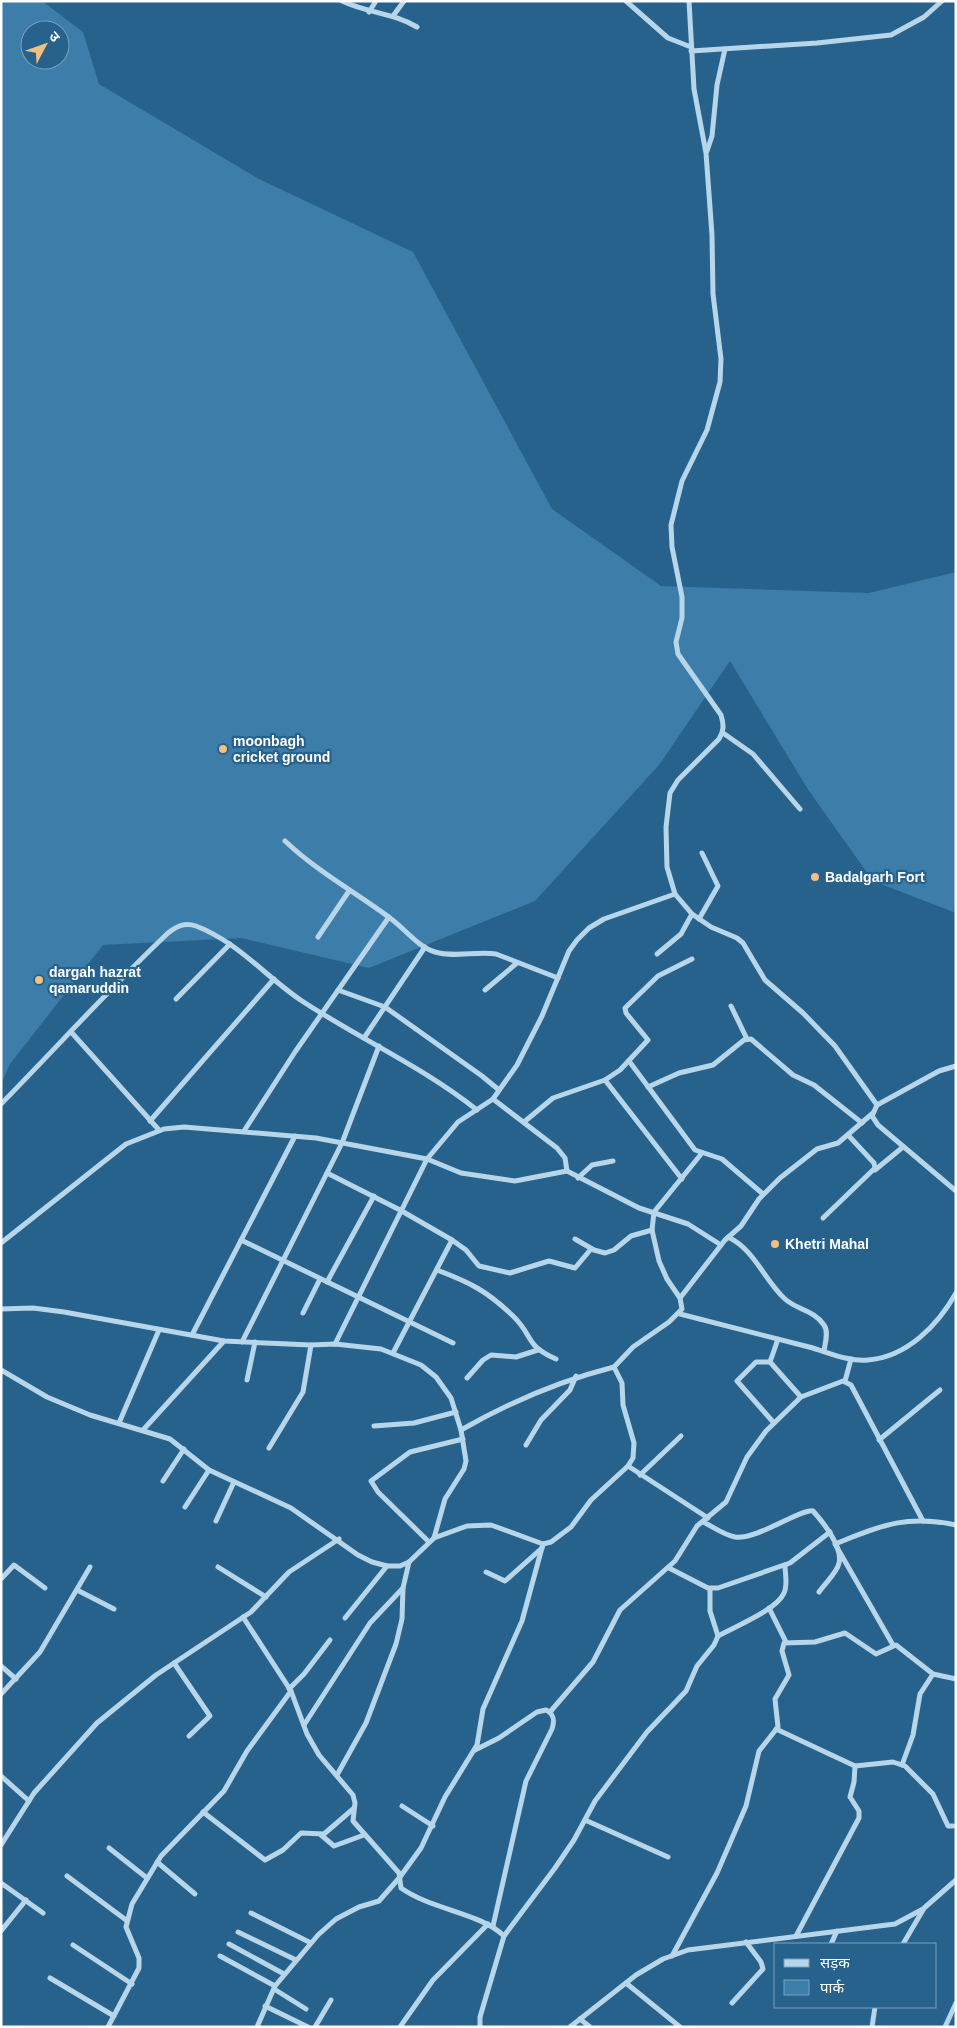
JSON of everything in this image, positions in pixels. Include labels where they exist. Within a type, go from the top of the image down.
[{"type":"street","points":[[342,1],[369,12],[393,16],[417,28]]},
{"type":"street","points":[[369,12],[376,1]]},
{"type":"street","points":[[393,16],[404,1]]},
{"type":"street","points":[[626,1],[668,38],[691,49],[725,49],[818,43],[891,34],[924,17],[942,1]]},
{"type":"street","points":[[689,1],[694,90],[706,153],[714,309],[720,359],[720,382],[707,430],[682,481],[671,525],[672,547],[682,597],[682,618],[676,642],[678,654],[721,716],[723,733],[753,754],[800,809]]},
{"type":"street","points":[[706,153],[712,136],[717,85],[725,49]]},
{"type":"street","points":[[723,733],[678,780],[670,793],[666,827],[667,867],[675,894],[692,914],[743,944],[765,980],[803,1013],[835,1046],[877,1105]]},
{"type":"street","points":[[285,842],[308,863],[388,917],[425,947],[446,954],[486,952],[558,978]]},
{"type":"street","points":[[700,919],[718,886],[702,853]]},
{"type":"street","points":[[318,937],[349,890]]},
{"type":"street","points":[[334,1344],[400,1210],[428,1159],[458,1122],[493,1099],[517,1065],[569,951],[588,928],[604,919],[675,894]]},
{"type":"street","points":[[657,954],[681,934],[692,914]]},
{"type":"street","points":[[244,1131],[388,917]]},
{"type":"street","points":[[1,1104],[72,1033],[119,979],[177,926],[194,925],[230,944],[322,1014],[426,1073],[477,1110]]},
{"type":"street","points":[[176,999],[230,944]]},
{"type":"street","points":[[364,1038],[425,947]]},
{"type":"street","points":[[524,1122],[563,1093],[605,1080],[623,1068],[648,1040],[626,1013],[625,1008],[658,976],[692,960]]},
{"type":"street","points":[[485,990],[517,963]]},
{"type":"street","points":[[150,1121],[274,979]]},
{"type":"street","points":[[338,990],[385,1008],[499,1090]]},
{"type":"street","points":[[731,1006],[747,1038],[754,1040],[793,1075],[814,1084],[862,1123]]},
{"type":"street","points":[[72,1033],[159,1130]]},
{"type":"street","points":[[648,1087],[679,1073],[713,1065],[747,1038]]},
{"type":"street","points":[[242,1342],[342,1143],[379,1046]]},
{"type":"street","points":[[629,1061],[695,1150],[702,1154],[722,1159],[763,1194]]},
{"type":"street","points":[[680,1298],[721,1245],[741,1226],[763,1194],[811,1153],[822,1146],[838,1143],[873,1113],[877,1105],[939,1071],[956,1066]]},
{"type":"street","points":[[605,1080],[682,1179]]},
{"type":"street","points":[[493,1099],[557,1148],[565,1158],[567,1171]]},
{"type":"street","points":[[873,1113],[873,1120],[878,1126],[956,1191]]},
{"type":"street","points":[[1,1243],[126,1144],[159,1130],[184,1127],[296,1136],[342,1143],[428,1159],[462,1173],[515,1181],[567,1171],[639,1208],[688,1224],[721,1245]]},
{"type":"street","points":[[848,1135],[874,1163],[874,1170]]},
{"type":"street","points":[[192,1335],[296,1136]]},
{"type":"street","points":[[824,1218],[874,1170],[904,1147]]},
{"type":"street","points":[[461,1430],[521,1398],[576,1376],[614,1367],[633,1347],[680,1314],[682,1309],[680,1298],[662,1271],[652,1230],[654,1212],[702,1154]]},
{"type":"street","points":[[578,1178],[592,1165],[613,1161]]},
{"type":"street","points":[[327,1173],[374,1196],[452,1240],[468,1252],[476,1264],[510,1274],[549,1262],[575,1268],[591,1248]]},
{"type":"street","points":[[327,1282],[374,1196]]},
{"type":"street","points":[[575,1239],[600,1252],[610,1252],[631,1236],[652,1230]]},
{"type":"street","points":[[728,1237],[747,1250],[786,1300],[812,1313],[824,1325],[826,1334],[824,1351]]},
{"type":"street","points":[[241,1240],[453,1343]]},
{"type":"street","points":[[393,1353],[452,1240]]},
{"type":"street","points":[[437,1270],[472,1284],[490,1294],[515,1318],[528,1339],[538,1350],[556,1359]]},
{"type":"street","points":[[303,1313],[320,1279]]},
{"type":"street","points":[[680,1314],[851,1359],[878,1358],[912,1343],[930,1330],[955,1295]]},
{"type":"street","points":[[1,1308],[34,1308],[64,1312],[224,1341],[311,1345],[334,1344],[381,1349],[421,1366],[436,1378],[451,1398],[461,1430],[466,1465],[444,1498],[434,1538]]},
{"type":"street","points":[[119,1422],[159,1330]]},
{"type":"street","points":[[770,1362],[778,1339]]},
{"type":"street","points":[[143,1430],[204,1366],[224,1341]]},
{"type":"street","points":[[247,1380],[255,1342]]},
{"type":"street","points":[[268,1448],[304,1392],[311,1345]]},
{"type":"street","points":[[467,1378],[483,1360],[492,1355],[516,1357],[538,1350]]},
{"type":"street","points":[[845,1381],[851,1359]]},
{"type":"street","points":[[774,1423],[737,1381],[756,1362],[770,1362],[801,1397]]},
{"type":"street","points":[[486,1572],[502,1581],[508,1580],[543,1546],[571,1527],[591,1500],[628,1466],[633,1458],[634,1443],[622,1405],[622,1383],[614,1367]]},
{"type":"street","points":[[1,1370],[47,1397],[90,1415],[119,1422],[170,1440],[209,1470],[291,1508],[358,1555],[387,1566],[400,1566],[409,1562],[434,1538],[467,1526],[491,1525],[543,1546]]},
{"type":"street","points":[[526,1445],[541,1420],[570,1390],[576,1376]]},
{"type":"street","points":[[550,1712],[593,1662],[620,1610],[668,1568],[681,1553],[693,1532],[726,1502],[747,1457],[774,1423],[801,1397],[845,1381]]},
{"type":"street","points":[[845,1381],[851,1385],[923,1521]]},
{"type":"street","points":[[880,1440],[940,1390]]},
{"type":"street","points":[[374,1426],[414,1423],[456,1412]]},
{"type":"street","points":[[640,1475],[681,1436]]},
{"type":"street","points":[[429,1542],[378,1492],[371,1481],[410,1452],[463,1439]]},
{"type":"street","points":[[163,1482],[184,1449]]},
{"type":"street","points":[[628,1466],[731,1536],[741,1537],[782,1524],[807,1510],[815,1514],[830,1532],[893,1645]]},
{"type":"street","points":[[185,1506],[209,1470]]},
{"type":"street","points":[[216,1521],[234,1482]]},
{"type":"street","points":[[836,1544],[898,1522],[923,1521],[956,1525]]},
{"type":"street","points":[[668,1568],[710,1589],[785,1565],[830,1532]]},
{"type":"street","points":[[1,1845],[29,1801],[52,1771],[97,1723],[156,1675],[243,1617],[266,1597],[289,1572],[339,1540]]},
{"type":"street","points":[[819,1592],[839,1564],[836,1544]]},
{"type":"street","points":[[257,2027],[274,1988],[311,1943],[336,1919],[359,1907],[379,1901],[400,1877],[421,1848],[445,1798],[474,1751],[484,1709],[522,1621],[543,1546]]},
{"type":"street","points":[[337,1775],[366,1723],[392,1657],[402,1619],[403,1588],[409,1562]]},
{"type":"street","points":[[1,1579],[14,1565],[45,1588]]},
{"type":"street","points":[[480,2027],[480,2017],[504,1936],[555,1868],[595,1801],[648,1732],[686,1691],[694,1671],[718,1636],[769,1608],[784,1593],[785,1565]]},
{"type":"street","points":[[345,1618],[387,1566]]},
{"type":"street","points":[[1,1694],[40,1652],[90,1567]]},
{"type":"street","points":[[218,1567],[266,1597]]},
{"type":"street","points":[[304,1725],[370,1622],[403,1588]]},
{"type":"street","points":[[710,1589],[710,1611],[718,1636]]},
{"type":"street","points":[[77,1590],[114,1609]]},
{"type":"street","points":[[769,1608],[786,1642]]},
{"type":"street","points":[[243,1617],[290,1690],[319,1755],[353,1795],[353,1821],[400,1877],[401,1888],[424,1901],[491,1925],[504,1936]]},
{"type":"street","points":[[786,1642],[815,1642],[844,1633],[876,1654],[893,1645],[900,1647],[933,1674],[956,1679]]},
{"type":"street","points":[[108,2027],[132,1984],[140,1962],[129,1936],[126,1920],[132,1904],[157,1862],[224,1791],[247,1751],[290,1690],[330,1640]]},
{"type":"street","points":[[672,1956],[718,1873],[746,1806],[759,1751],[778,1724],[775,1699],[788,1675],[781,1648],[786,1642]]},
{"type":"street","points":[[174,1663],[210,1716],[189,1736]]},
{"type":"street","points":[[1,1666],[16,1679]]},
{"type":"street","points":[[902,1765],[913,1736],[920,1694],[933,1674]]},
{"type":"street","points":[[474,1751],[499,1738],[537,1712],[542,1710],[550,1712]]},
{"type":"street","points":[[400,2027],[433,1980],[491,1925],[526,1781],[554,1723],[550,1712]]},
{"type":"street","points":[[776,1729],[855,1766],[894,1762],[910,1769],[933,1794],[948,1826],[955,1826]]},
{"type":"street","points":[[796,1936],[859,1818],[859,1811],[850,1797],[854,1782],[855,1766]]},
{"type":"street","points":[[1,1776],[29,1801]]},
{"type":"street","points":[[402,1806],[433,1826]]},
{"type":"street","points":[[321,1835],[332,1829],[354,1808]]},
{"type":"street","points":[[203,1812],[265,1860],[283,1850],[300,1832],[321,1835],[334,1846],[364,1834]]},
{"type":"street","points":[[585,1820],[668,1857]]},
{"type":"street","points":[[108,1848],[147,1878]]},
{"type":"street","points":[[157,1862],[195,1894]]},
{"type":"street","points":[[68,1876],[126,1920]]},
{"type":"street","points":[[570,2027],[626,1983],[663,1959],[688,1950],[895,1924],[923,1909],[956,1880]]},
{"type":"street","points":[[1,1883],[43,1913]]},
{"type":"street","points":[[1,1931],[26,1900]]},
{"type":"street","points":[[904,1943],[923,1909]]},
{"type":"street","points":[[251,1913],[311,1943]]},
{"type":"street","points":[[238,1932],[296,1960]]},
{"type":"street","points":[[831,1943],[836,1932]]},
{"type":"street","points":[[732,2003],[763,1969],[761,1962],[746,1942]]},
{"type":"street","points":[[229,1944],[284,1974]]},
{"type":"street","points":[[73,1946],[132,1984]]},
{"type":"street","points":[[220,1956],[306,2009]]},
{"type":"street","points":[[50,1978],[114,2016]]},
{"type":"street","points":[[626,1983],[680,2027]]},
{"type":"street","points":[[315,2027],[331,2000]]},
{"type":"street","points":[[945,2027],[956,2003]]},
{"type":"street","points":[[266,2006],[308,2027]]},
{"type":"street","points":[[872,2027],[875,2008]]},
{"type":"street","points":[[580,2019],[590,2027]]},
{"type":"green space","points":[[1,1],[42,1],[67,20],[20,20],[20,70],[70,70],[70,22],[83,32],[99,84],[259,179],[413,252],[552,509],[661,586],[869,593],[956,572],[956,913],[873,881],[809,791],[730,661],[659,765],[535,901],[369,968],[241,938],[103,945],[10,1064],[1,1084]]},
{"type":"place","name":"moonbagh cricket ground","points":[[223,749]]},
{"type":"place","name":"Badalgarh Fort","points":[[815,877]]},
{"type":"place","name":"dargah hazrat qamaruddin","points":[[39,980]]},
{"type":"place","name":"Khetri Mahal","points":[[775,1244]]}]
